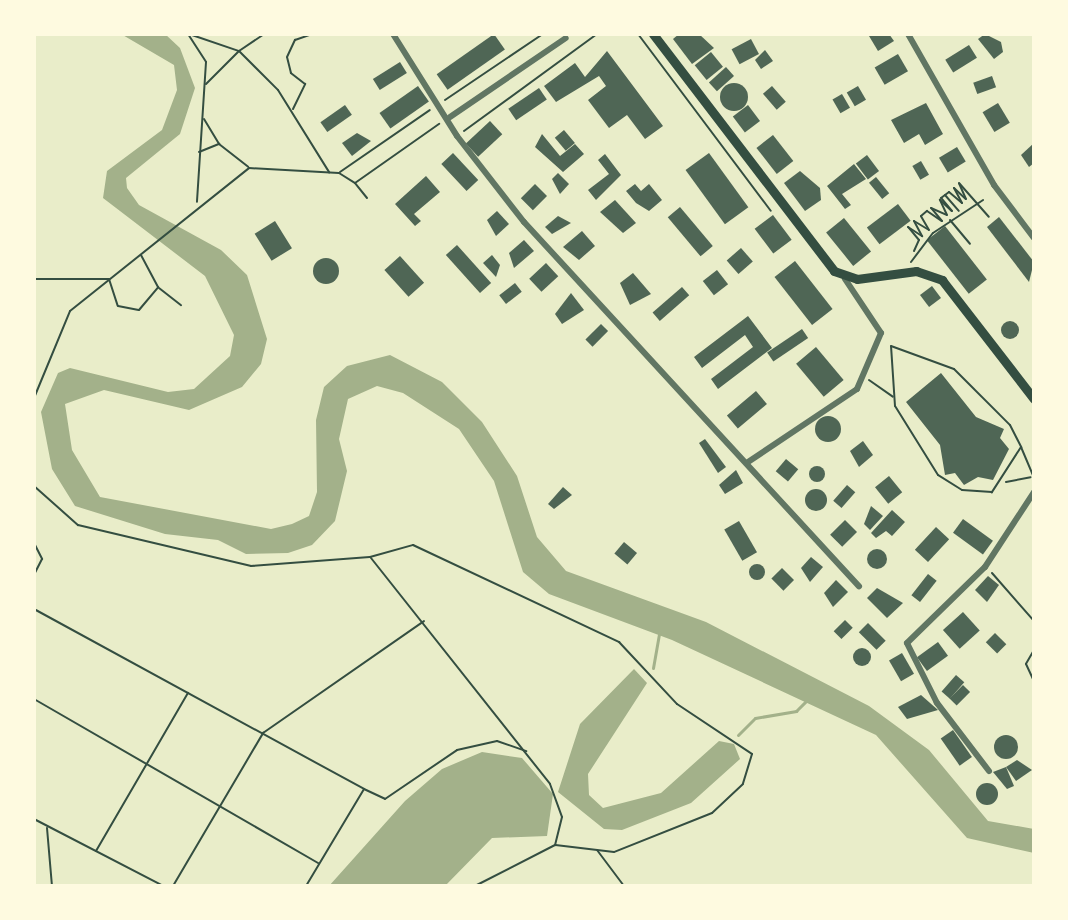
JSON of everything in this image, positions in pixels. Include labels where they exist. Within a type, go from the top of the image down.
[{"type":"main road","points":[[653,34],[845,279],[912,271],[949,287],[1034,399]]},
{"type":"street","points":[[393,34],[450,117],[457,136],[597,305],[748,462],[859,586]]},
{"type":"street","points":[[908,34],[994,185],[1034,238]]},
{"type":"street","points":[[450,117],[566,38]]},
{"type":"street","points":[[748,462],[840,402],[862,376],[881,333],[845,279]]},
{"type":"street","points":[[989,771],[937,703],[907,643],[985,567],[1034,492]]},
{"type":"path","points":[[188,34],[239,51],[292,110],[329,172]]},
{"type":"path","points":[[188,34],[206,62],[197,203]]},
{"type":"path","points":[[206,84],[239,51],[264,34]]},
{"type":"path","points":[[292,110],[305,84],[291,73],[287,57],[295,40],[312,34]]},
{"type":"path","points":[[457,136],[597,34]]},
{"type":"path","points":[[638,34],[771,211]]},
{"type":"path","points":[[578,41],[582,47]]},
{"type":"path","points":[[355,183],[450,117]]},
{"type":"path","points":[[204,119],[219,144],[249,168],[329,172],[355,183],[367,198]]},
{"type":"path","points":[[198,153],[219,144]]},
{"type":"path","points":[[34,398],[70,311],[157,242],[197,203],[249,168]]},
{"type":"path","points":[[945,195],[960,205],[954,188],[965,201],[959,183],[989,217]]},
{"type":"path","points":[[945,195],[960,212]]},
{"type":"path","points":[[939,225],[931,208],[947,215],[940,200],[952,211],[945,195]]},
{"type":"path","points":[[914,251],[939,225],[983,200]]},
{"type":"path","points":[[912,271],[914,251],[919,240],[908,227],[922,236],[914,221],[929,230],[921,216],[927,211],[939,225]]},
{"type":"path","points":[[950,219],[970,244]]},
{"type":"path","points":[[141,254],[158,287],[181,305]]},
{"type":"path","points":[[34,279],[109,279]]},
{"type":"path","points":[[109,279],[113,298],[132,311],[146,306],[158,287]]},
{"type":"path","points":[[1003,482],[1033,477],[1021,447],[1010,425],[954,369],[897,344],[888,350],[894,398],[938,475],[962,490],[992,492],[1003,482],[1021,447]]},
{"type":"path","points":[[862,376],[894,398]]},
{"type":"path","points":[[34,486],[78,525],[251,566],[370,557],[413,545],[606,635],[677,704],[752,754],[753,767],[725,805],[629,847],[596,849],[555,845],[475,886]]},
{"type":"path","points":[[34,543],[42,559],[34,575]]},
{"type":"path","points":[[370,557],[528,751],[557,800],[562,817],[555,845]]},
{"type":"path","points":[[985,567],[1034,621]]},
{"type":"path","points":[[34,609],[385,799],[457,750],[497,741],[528,751]]},
{"type":"path","points":[[173,886],[263,733],[424,621]]},
{"type":"path","points":[[1034,650],[1026,664],[1034,681]]},
{"type":"path","points":[[96,851],[189,693]]},
{"type":"path","points":[[34,699],[318,863]]},
{"type":"path","points":[[306,886],[364,789]]},
{"type":"path","points":[[34,819],[163,886]]},
{"type":"path","points":[[47,825],[52,886]]},
{"type":"path","points":[[596,849],[624,886]]},
{"type":"shaded area","points":[[121,34],[165,34],[180,48],[195,88],[180,134],[126,178],[127,188],[139,205],[221,250],[247,275],[267,339],[261,364],[242,387],[189,410],[104,390],[65,404],[72,450],[100,497],[271,529],[309,516],[317,492],[316,420],[324,387],[347,366],[390,355],[442,382],[482,422],[517,476],[537,537],[566,571],[706,622],[869,706],[929,750],[988,821],[1034,829],[1034,853],[967,838],[876,735],[672,640],[549,594],[523,572],[494,481],[459,429],[403,393],[377,386],[348,399],[339,439],[347,471],[335,521],[312,545],[288,553],[246,554],[218,540],[165,534],[75,506],[52,469],[41,412],[58,373],[70,368],[168,392],[194,389],[230,356],[234,335],[205,276],[103,198],[107,171],[162,130],[177,90],[174,65]]},
{"type":"shaded area","points":[[634,669],[647,683],[588,774],[589,795],[603,808],[661,793],[719,741],[734,744],[740,759],[691,803],[622,830],[604,829],[558,792],[580,724]]},
{"type":"shaded area","points":[[482,752],[522,758],[553,794],[547,836],[492,838],[445,886],[329,886],[405,801],[442,769]]},
{"type":"building","points":[[494,34],[505,50],[448,90],[437,74]]},
{"type":"building","points":[[679,34],[699,34],[714,48],[692,64],[673,39]]},
{"type":"building","points":[[889,34],[894,41],[878,51],[869,36]]},
{"type":"building","points":[[985,34],[1001,42],[1003,52],[994,59],[978,39]]},
{"type":"building","points":[[751,39],[759,54],[740,64],[732,49]]},
{"type":"building","points":[[969,45],[977,58],[953,73],[945,60]]},
{"type":"building","points":[[765,50],[773,61],[761,69],[755,60]]},
{"type":"building","points":[[607,51],[663,126],[645,139],[627,115],[609,128],[588,100],[606,86],[599,76],[556,102],[544,86],[575,63],[585,77]]},
{"type":"building","points":[[711,52],[723,67],[707,80],[695,65]]},
{"type":"building","points":[[898,54],[908,71],[885,85],[875,68]]},
{"type":"building","points":[[400,62],[407,73],[380,90],[373,79]]},
{"type":"building","points":[[726,67],[734,76],[717,91],[709,82]]},
{"type":"building","points":[[992,76],[996,87],[977,94],[973,83]]},
{"type":"building","points":[[734,83],[744,87],[748,97],[744,107],[734,111],[724,107],[720,97],[724,87]]},
{"type":"building","points":[[418,86],[429,102],[390,129],[379,113]]},
{"type":"building","points":[[772,86],[786,102],[777,110],[763,94]]},
{"type":"building","points":[[858,86],[866,100],[855,106],[847,92]]},
{"type":"building","points":[[539,88],[547,100],[516,120],[508,109]]},
{"type":"building","points":[[842,94],[850,108],[840,113],[832,100]]},
{"type":"building","points":[[926,103],[943,134],[925,145],[919,134],[904,143],[891,120]]},
{"type":"building","points":[[998,103],[1010,123],[994,132],[983,112]]},
{"type":"building","points":[[345,105],[352,115],[327,132],[320,122]]},
{"type":"building","points":[[748,105],[760,121],[745,132],[733,116]]},
{"type":"building","points":[[490,121],[502,134],[478,157],[466,144]]},
{"type":"building","points":[[564,130],[575,143],[566,151],[555,138]]},
{"type":"building","points":[[357,133],[371,141],[352,156],[342,143]]},
{"type":"building","points":[[542,134],[560,156],[575,144],[584,154],[563,172],[535,147]]},
{"type":"building","points":[[773,135],[793,161],[777,174],[756,148]]},
{"type":"building","points":[[1034,143],[1034,163],[1029,167],[1021,155]]},
{"type":"building","points":[[957,147],[966,162],[948,172],[939,158]]},
{"type":"building","points":[[453,153],[478,180],[467,191],[441,164]]},
{"type":"building","points":[[709,153],[748,207],[725,224],[686,170]]},
{"type":"building","points":[[605,154],[621,175],[596,200],[588,190],[609,174],[598,160]]},
{"type":"building","points":[[867,155],[879,171],[868,179],[856,163]]},
{"type":"building","points":[[921,161],[929,175],[920,180],[912,166]]},
{"type":"building","points":[[854,164],[866,179],[842,194],[851,205],[845,209],[827,186]]},
{"type":"building","points":[[800,171],[820,188],[821,200],[805,211],[784,183]]},
{"type":"building","points":[[558,173],[569,184],[560,194],[552,179]]},
{"type":"building","points":[[426,176],[440,192],[414,214],[421,221],[415,226],[395,204]]},
{"type":"building","points":[[876,177],[889,193],[882,199],[869,183]]},
{"type":"building","points":[[535,184],[547,196],[533,210],[521,198]]},
{"type":"building","points":[[635,184],[641,191],[649,184],[662,200],[649,211],[636,203],[626,191]]},
{"type":"building","points":[[615,200],[636,223],[623,233],[600,212]]},
{"type":"building","points":[[898,204],[911,221],[879,244],[867,227]]},
{"type":"building","points":[[680,207],[713,246],[701,256],[668,217]]},
{"type":"building","points":[[497,211],[509,224],[496,236],[487,220]]},
{"type":"building","points":[[773,215],[792,240],[773,254],[755,229]]},
{"type":"building","points":[[558,216],[571,223],[552,234],[545,227]]},
{"type":"building","points":[[999,217],[1034,262],[1029,282],[987,227]]},
{"type":"building","points":[[844,218],[871,251],[853,266],[826,232]]},
{"type":"building","points":[[275,221],[292,248],[272,261],[255,234]]},
{"type":"building","points":[[945,226],[987,280],[969,294],[927,240]]},
{"type":"building","points":[[582,231],[595,246],[579,260],[563,247]]},
{"type":"building","points":[[524,240],[534,251],[514,268],[509,253]]},
{"type":"building","points":[[457,245],[491,283],[480,293],[446,255]]},
{"type":"building","points":[[741,248],[753,262],[738,274],[727,260]]},
{"type":"building","points":[[492,255],[500,265],[496,277],[483,263]]},
{"type":"building","points":[[400,256],[424,283],[408,297],[384,270]]},
{"type":"building","points":[[326,258],[335,262],[339,271],[335,280],[326,284],[317,280],[313,271],[317,262]]},
{"type":"building","points":[[795,261],[833,309],[812,325],[775,277]]},
{"type":"building","points":[[546,263],[558,276],[541,292],[529,279]]},
{"type":"building","points":[[717,270],[728,284],[714,295],[703,281]]},
{"type":"building","points":[[633,273],[651,294],[630,305],[620,283]]},
{"type":"building","points":[[515,283],[522,292],[506,304],[499,295]]},
{"type":"building","points":[[932,286],[941,298],[929,307],[920,295]]},
{"type":"building","points":[[682,287],[689,295],[660,321],[653,313]]},
{"type":"building","points":[[571,293],[584,310],[562,324],[555,314]]},
{"type":"building","points":[[748,316],[772,348],[718,389],[711,379],[753,347],[745,335],[702,368],[694,357]]},
{"type":"building","points":[[1010,321],[1019,330],[1010,339],[1001,330]]},
{"type":"building","points":[[601,324],[608,331],[593,347],[585,340]]},
{"type":"building","points":[[802,329],[808,338],[773,362],[767,352]]},
{"type":"building","points":[[816,347],[844,380],[824,397],[796,364]]},
{"type":"building","points":[[941,373],[976,417],[1004,429],[1000,438],[1009,449],[993,480],[978,477],[964,485],[955,473],[945,475],[940,445],[906,402]]},
{"type":"building","points":[[756,391],[767,404],[738,428],[727,415]]},
{"type":"building","points":[[828,416],[837,420],[841,429],[837,438],[828,442],[819,438],[815,429],[819,420]]},
{"type":"building","points":[[705,439],[726,467],[718,473],[699,443]]},
{"type":"building","points":[[863,441],[873,455],[859,467],[850,451]]},
{"type":"building","points":[[786,459],[798,469],[788,482],[776,471]]},
{"type":"building","points":[[814,466],[820,466],[825,474],[823,480],[814,482],[809,477],[809,471]]},
{"type":"building","points":[[736,470],[743,483],[725,494],[719,485]]},
{"type":"building","points":[[889,476],[902,492],[888,504],[875,487]]},
{"type":"building","points":[[847,485],[855,492],[842,508],[833,501]]},
{"type":"building","points":[[563,487],[572,495],[554,509],[548,504]]},
{"type":"building","points":[[816,489],[824,492],[827,500],[824,508],[816,511],[808,508],[805,500],[808,492]]},
{"type":"building","points":[[871,506],[883,516],[870,530],[864,524]]},
{"type":"building","points":[[892,510],[905,522],[892,536],[886,531],[876,538],[871,533]]},
{"type":"building","points":[[963,519],[993,541],[983,555],[953,533]]},
{"type":"building","points":[[845,520],[857,532],[842,547],[830,535]]},
{"type":"building","points":[[739,521],[757,552],[742,561],[724,530]]},
{"type":"building","points":[[936,527],[949,539],[928,562],[915,550]]},
{"type":"building","points":[[624,542],[637,553],[627,564],[614,553]]},
{"type":"building","points":[[877,549],[884,552],[887,559],[884,566],[877,569],[870,566],[867,559],[870,552]]},
{"type":"building","points":[[811,557],[823,567],[810,582],[801,568]]},
{"type":"building","points":[[754,564],[760,564],[765,572],[763,578],[754,580],[749,575],[749,569]]},
{"type":"building","points":[[782,568],[794,580],[783,591],[771,579]]},
{"type":"building","points":[[928,574],[937,581],[920,602],[911,595]]},
{"type":"building","points":[[988,576],[999,585],[987,602],[975,590]]},
{"type":"building","points":[[836,580],[848,592],[833,607],[824,593]]},
{"type":"building","points":[[877,588],[903,603],[887,618],[867,598]]},
{"type":"building","points":[[963,612],[980,631],[960,649],[943,630]]},
{"type":"building","points":[[845,620],[853,628],[841,639],[834,631]]},
{"type":"building","points":[[868,623],[886,641],[876,650],[859,632]]},
{"type":"building","points":[[995,633],[1006,644],[997,654],[986,642]]},
{"type":"building","points":[[938,642],[948,656],[927,671],[917,657]]},
{"type":"building","points":[[862,648],[871,657],[862,666],[853,657]]},
{"type":"building","points":[[902,653],[914,674],[901,681],[889,660]]},
{"type":"building","points":[[956,675],[964,682],[950,699],[942,692]]},
{"type":"building","points":[[963,685],[970,692],[957,706],[950,698]]},
{"type":"building","points":[[921,695],[938,710],[907,719],[898,707]]},
{"type":"building","points":[[953,730],[972,757],[960,766],[941,739]]},
{"type":"building","points":[[1006,735],[1014,739],[1018,747],[1014,755],[1006,759],[998,755],[994,747],[998,739]]},
{"type":"building","points":[[1017,760],[1032,770],[1016,781],[1006,767]]},
{"type":"building","points":[[1006,767],[1014,786],[1007,789],[993,772]]},
{"type":"building","points":[[987,783],[998,794],[987,805],[976,794]]},
{"type":"waterway","points":[[653,668],[659,633]]},
{"type":"waterway","points":[[738,735],[755,718],[796,711],[806,701]]}]
